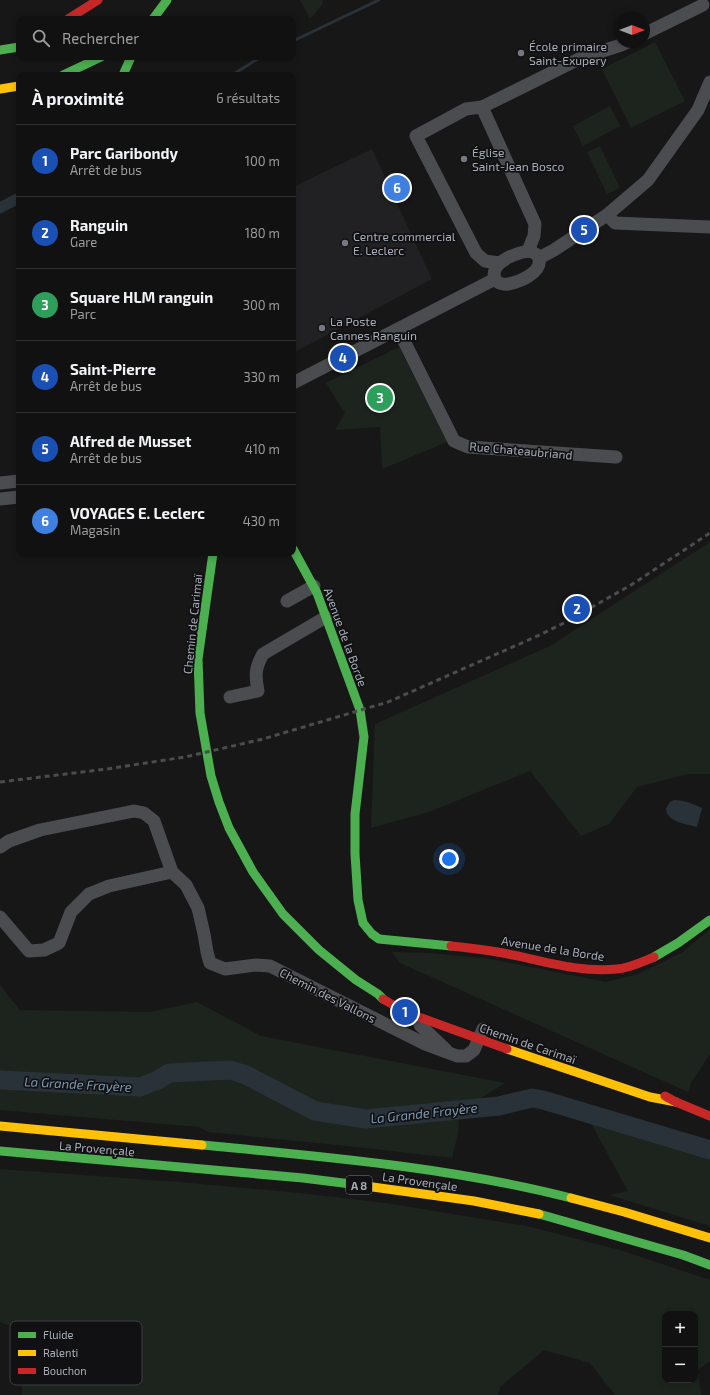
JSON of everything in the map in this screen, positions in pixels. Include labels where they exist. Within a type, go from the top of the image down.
[{"type":"main road","points":[[73,16],[99,0]]},
{"type":"main road","points":[[85,16],[99,0]]},
{"type":"main road","points":[[155,16],[167,0]]},
{"type":"main road","points":[[149,16],[151,6]]},
{"type":"main road","points":[[0,50],[16,47]]},
{"type":"main road","points":[[124,72],[130,60]]},
{"type":"main road","points":[[70,72],[90,63]]},
{"type":"main road","points":[[0,89],[16,86]]},
{"type":"main road","name":"Avenue de la Borde","points":[[296,554],[314,586],[360,710],[364,738],[356,804],[354,846],[359,910],[364,927],[370,935],[379,939],[494,951],[592,969],[618,969],[647,961],[688,937],[710,920]]},
{"type":"main road","name":"Chemin de Carimaï","points":[[213,556],[198,659],[198,684],[204,740],[211,776],[229,828],[253,872],[283,914],[319,950],[356,980],[378,994],[385,1002],[418,1020],[481,1031],[650,1097],[676,1102]]},
{"type":"main road","name":"Chemin de Carimaï","points":[[378,994],[401,999]]},
{"type":"main road","name":"Chemin de Carimaï","points":[[615,1075],[652,1089],[676,1102],[710,1116]]},
{"type":"main road","name":"La Provençale","points":[[0,1126],[306,1154],[423,1169],[534,1189],[710,1238]]},
{"type":"main road","name":"La Provençale","points":[[0,1151],[303,1178],[474,1201],[536,1213],[588,1227],[660,1248],[710,1265]]},
{"type":"street","points":[[650,31],[705,6]]},
{"type":"street","points":[[499,263],[485,261],[476,253],[416,136],[466,109],[482,107],[581,58],[614,47]]},
{"type":"street","points":[[539,258],[554,250],[621,205],[648,180],[707,97],[710,82]]},
{"type":"street","points":[[482,107],[535,224],[534,236],[528,251]]},
{"type":"street","points":[[607,215],[615,223],[710,227]]},
{"type":"street","points":[[528,251],[536,254],[539,258],[540,264],[538,269],[522,279],[503,284],[498,283],[494,279],[494,273],[499,263],[513,255],[528,251]]},
{"type":"street","points":[[296,381],[494,279]]},
{"type":"street","name":"Rue Chateaubriand","points":[[398,329],[454,440],[468,447],[616,457]]},
{"type":"street","points":[[0,483],[16,481]]},
{"type":"street","points":[[0,499],[16,497]]},
{"type":"street","points":[[288,602],[314,586]]},
{"type":"street","points":[[230,697],[258,690],[255,676],[257,664],[263,654],[326,617]]},
{"type":"street","name":"Chemin des Vallons","points":[[0,847],[9,841],[40,830],[134,811],[144,812],[154,821],[172,872],[186,885],[198,908],[204,934],[206,952],[210,963],[225,969],[256,965],[270,966],[403,1033],[452,1055]]},
{"type":"street","points":[[0,917],[29,951],[44,950],[59,943],[71,912],[89,894],[109,886],[172,872]]},
{"type":"street","points":[[403,1033],[415,1034],[420,1029],[418,1020]]},
{"type":"street","points":[[418,1020],[452,1055],[461,1057],[466,1056],[474,1050],[481,1031]]},
{"type":"shaded area","points":[[300,0],[323,0],[322,5],[310,19]]},
{"type":"shaded area","points":[[655,42],[685,101],[631,128],[602,69],[643,48],[650,48],[650,45]]},
{"type":"shaded area","points":[[610,106],[620,126],[583,146],[573,126]]},
{"type":"shaded area","points":[[600,146],[620,188],[607,194],[587,152]]},
{"type":"shaded area","name":"Centre commercial E. Leclerc","points":[[372,149],[432,279],[296,351],[296,186]]},
{"type":"shaded area","points":[[399,347],[447,442],[382,469],[380,427],[335,430],[345,413],[326,383]]},
{"type":"shaded area","points":[[710,542],[710,774],[688,774],[637,787],[609,824],[581,836],[530,771],[429,812],[371,828],[375,724],[550,646]]},
{"type":"shaded area","points":[[674,800],[685,801],[702,808],[697,827],[677,822],[669,816],[666,808],[670,802]]},
{"type":"shaded area","points":[[710,929],[710,1054],[691,1083],[688,1092],[400,963],[392,952],[428,953],[485,958],[606,982],[638,974],[683,952]]},
{"type":"shaded area","points":[[0,985],[20,1010],[150,1012],[197,1002],[261,1036],[505,1083],[473,1103],[459,1118],[458,1133],[452,1158],[208,1132],[199,1127],[0,1110]]},
{"type":"shaded area","points":[[587,1116],[710,1158],[710,1226],[609,1195],[628,1191]]},
{"type":"shaded area","points":[[0,1169],[179,1182],[300,1193],[385,1203],[527,1226],[620,1250],[710,1280],[710,1361],[698,1370],[701,1395],[615,1395],[590,1363],[544,1350],[500,1387],[498,1395],[22,1395],[22,1385],[142,1385],[142,1321],[10,1321],[10,1326],[0,1322]]},
{"type":"waterway","points":[[296,40],[379,0]]},
{"type":"waterway","points":[[237,72],[256,60]]},
{"type":"waterway","points":[[0,208],[16,200]]},
{"type":"waterway","name":"La Grande Frayère","points":[[0,1080],[140,1087],[158,1080],[169,1073],[230,1070],[246,1075],[315,1111],[366,1119],[499,1106],[532,1098],[710,1150]]},
{"type":"railway","points":[[0,782],[107,769],[185,757],[263,739],[388,702],[562,624],[631,585],[710,533]]},
{"type":"traffic: fast","points":[[155,16],[167,0]]},
{"type":"traffic: fast","points":[[0,50],[16,47]]},
{"type":"traffic: fast","points":[[69,72],[95,60]]},
{"type":"traffic: fast","points":[[124,72],[130,60]]},
{"type":"traffic: fast","points":[[296,554],[317,593],[360,710],[364,737],[355,814],[355,854],[358,900],[363,923],[372,934],[379,939],[451,946]]},
{"type":"traffic: fast","points":[[213,556],[198,659],[200,713],[211,776],[229,828],[253,872],[283,914],[319,950],[356,980],[378,994],[383,999]]},
{"type":"traffic: fast","points":[[654,957],[678,943],[710,920]]},
{"type":"traffic: fast","points":[[202,1145],[388,1164],[480,1178],[571,1198]]},
{"type":"traffic: fast","points":[[0,1151],[303,1178],[351,1184]]},
{"type":"traffic: fast","points":[[539,1214],[683,1255],[710,1265]]},
{"type":"traffic: slow","points":[[0,89],[16,86]]},
{"type":"traffic: slow","points":[[507,1049],[650,1097],[676,1102]]},
{"type":"traffic: slow","points":[[0,1126],[202,1145]]},
{"type":"traffic: slow","points":[[351,1184],[474,1201],[539,1214]]},
{"type":"traffic: slow","points":[[571,1198],[624,1212],[710,1238]]},
{"type":"traffic: jam","points":[[73,16],[98,0]]},
{"type":"traffic: jam","points":[[451,946],[494,951],[562,966],[603,970],[627,967],[654,957]]},
{"type":"traffic: jam","points":[[383,999],[405,1012],[507,1049]]},
{"type":"traffic: jam","points":[[665,1096],[710,1116]]},
{"type":"place","name":"École primaire Saint-Exupery","points":[[521,53]]},
{"type":"place","name":"Église Saint-Jean Bosco","points":[[464,159]]},
{"type":"place","name":"VOYAGES E. Leclerc","points":[[397,188]]},
{"type":"place","name":"Alfred de Musset","points":[[584,230]]},
{"type":"place","name":"Centre commercial E. Leclerc","points":[[345,243]]},
{"type":"place","name":"La Poste Cannes Ranguin","points":[[322,328]]},
{"type":"place","name":"Saint-Pierre","points":[[343,358]]},
{"type":"place","name":"Square HLM ranguin","points":[[380,398]]},
{"type":"place","name":"Ranguin","points":[[577,609]]},
{"type":"place","name":"Parc Garibondy","points":[[405,1012]]}]
